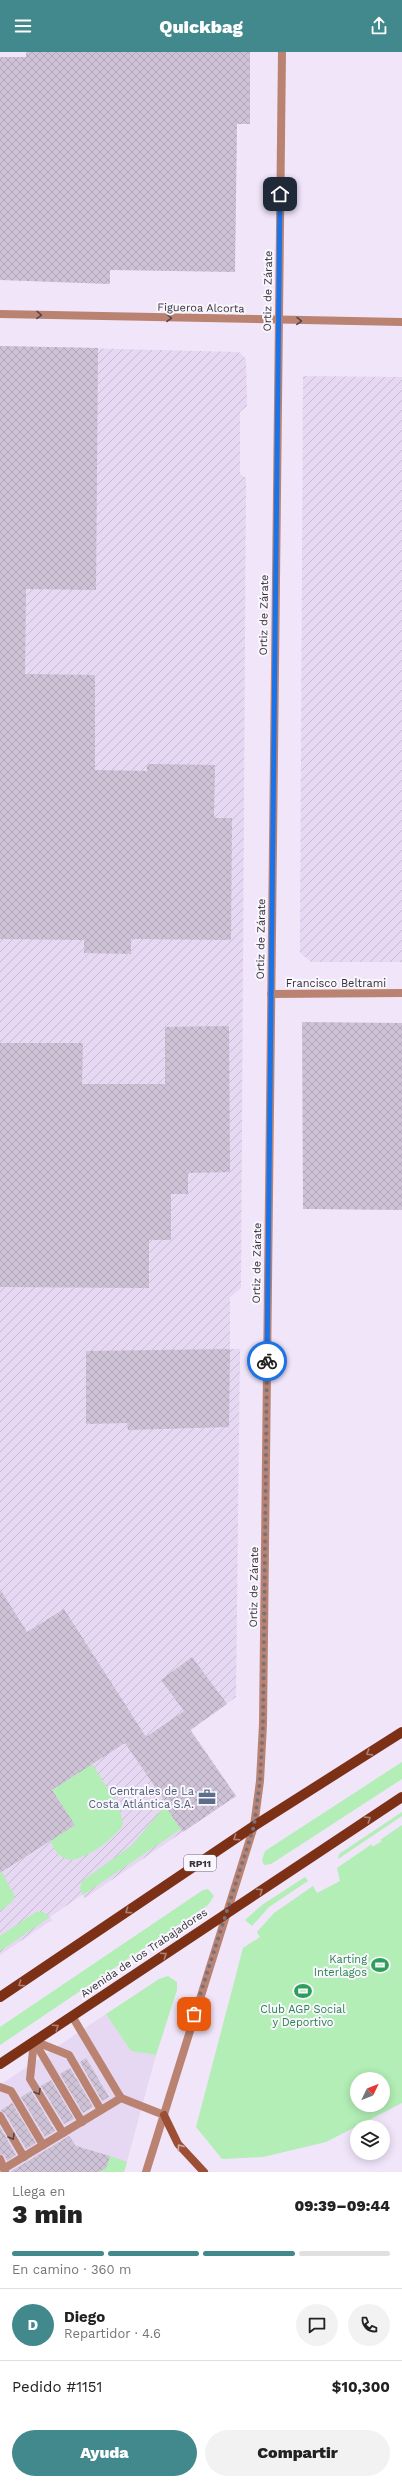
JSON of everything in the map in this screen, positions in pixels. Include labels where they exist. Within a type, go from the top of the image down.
[{"type":"main road","name":"RP11","points":[[0,1998],[254,1826],[402,1732]]},
{"type":"main road","name":"Avenida de los Trabajadores","points":[[0,2064],[402,1797]]},
{"type":"main road","points":[[164,2115],[178,2144],[204,2172]]},
{"type":"street","name":"Ortiz de Zárate","points":[[146,2172],[254,1826],[260,1781],[263,1724],[282,52]]},
{"type":"street","name":"Figueroa Alcorta","points":[[0,314],[279,321],[402,322]]},
{"type":"street","name":"Francisco Beltrami","points":[[271,994],[402,993]]},
{"type":"street","points":[[72,2016],[121,2098],[164,2115]]},
{"type":"street","points":[[34,2041],[69,2055],[102,2110]]},
{"type":"street","points":[[34,2041],[82,2122]]},
{"type":"street","points":[[34,2041],[30,2079],[63,2133]]},
{"type":"street","points":[[0,2087],[11,2091],[43,2145]]},
{"type":"street","points":[[0,2159],[5,2170],[43,2145],[121,2098]]},
{"type":"street","points":[[0,2116],[24,2157]]},
{"type":"shaded area","points":[[0,346],[239,352],[246,359],[247,406],[240,412],[240,474],[246,478],[241,1288],[230,1297],[230,1349],[240,1349],[236,1697],[191,1730],[236,1796],[85,1898],[82,1895],[50,1917],[52,1920],[0,1955]]},
{"type":"shaded area","points":[[303,376],[402,377],[402,962],[311,962],[300,953]]},
{"type":"shaded area","points":[[106,2014],[131,2051],[156,2055],[124,2172],[0,2172],[0,2085]]},
{"type":"green space","points":[[402,1762],[402,1779],[271,1864],[264,1865],[262,1860],[265,1851]]},
{"type":"green space","points":[[92,1764],[119,1806],[123,1824],[114,1836],[89,1854],[73,1859],[67,1859],[59,1854],[50,1841],[75,1825],[52,1790]]},
{"type":"green space","points":[[165,1806],[181,1829],[83,1895],[80,1888],[82,1881],[131,1846]]},
{"type":"green space","points":[[402,1812],[402,1816],[338,1859],[339,1854]]},
{"type":"green space","name":"Club AGP Social y Deportivo","points":[[402,1825],[402,2103],[390,2109],[390,2072],[350,2072],[350,2112],[384,2112],[369,2120],[350,2120],[350,2130],[326,2142],[263,2157],[222,2159],[196,2127],[243,1948],[260,1937],[257,1932],[274,1913],[313,1886],[317,1893],[340,1881],[337,1868],[372,1844],[372,1847],[382,1841],[380,1840]]},
{"type":"green space","points":[[2,1872],[15,1897],[12,1902],[0,1911],[0,1874]]},
{"type":"green space","points":[[305,1877],[308,1881],[269,1907],[252,1926],[245,1920],[262,1905]]},
{"type":"green space","points":[[208,1889],[214,1896],[208,1905],[0,2045],[0,2027],[203,1890]]},
{"type":"green space","points":[[36,1912],[43,1912],[50,1917],[0,1951],[0,1936]]},
{"type":"green space","points":[[168,1976],[177,1982],[177,1990],[156,2055],[131,2051],[106,2014],[159,1979]]},
{"type":"green space","points":[[110,2156],[127,2162],[124,2172],[99,2172]]},
{"type":"building","points":[[26,52],[250,52],[250,124],[237,124],[235,272],[110,270],[110,284],[0,280],[0,57],[26,57]]},
{"type":"building","points":[[0,346],[98,348],[96,590],[26,589],[25,674],[95,675],[95,770],[147,771],[147,764],[215,765],[214,818],[232,818],[231,940],[131,939],[131,954],[84,953],[84,940],[0,939]]},
{"type":"building","points":[[302,1022],[402,1023],[402,1210],[303,1209]]},
{"type":"building","points":[[229,1026],[230,1172],[188,1173],[188,1194],[171,1194],[171,1240],[149,1240],[149,1288],[0,1287],[0,1043],[83,1043],[82,1084],[165,1084],[165,1027]]},
{"type":"building","points":[[230,1349],[229,1427],[128,1430],[127,1423],[86,1424],[86,1351]]},
{"type":"building","points":[[0,1589],[27,1632],[64,1609],[146,1737],[184,1711],[161,1680],[192,1657],[227,1704],[190,1730],[236,1796],[183,1832],[165,1806],[167,1804],[125,1743],[52,1790],[75,1825],[0,1873]]},
{"type":"building","points":[[86,2058],[109,2097],[102,2101],[80,2062]]},
{"type":"building","points":[[70,2068],[93,2107],[83,2113],[60,2074]]},
{"type":"building","points":[[51,2080],[74,2119],[64,2124],[41,2086]]},
{"type":"building","points":[[31,2091],[55,2131],[45,2137],[21,2097]]},
{"type":"building","points":[[12,2103],[36,2143],[26,2149],[5,2113],[0,2111]]},
{"type":"building","points":[[0,2127],[16,2155],[7,2161],[4,2155],[0,2154]]},
{"type":"building","points":[[69,2136],[76,2146],[110,2156],[106,2168],[99,2172],[10,2172]]},
{"type":"way so far","points":[[194,2014],[227,1913],[254,1826],[257,1811],[263,1724],[267,1361]]},
{"type":"place","name":"Centrales de La Costa Atlántica S.A.","points":[[207,1797]]},
{"type":"place","name":"Karting Interlagos","points":[[380,1965]]},
{"type":"place","name":"Club AGP Social y Deportivo","points":[[303,1991]]},
{"type":"route","points":[[267,1361],[280,194]]}]
